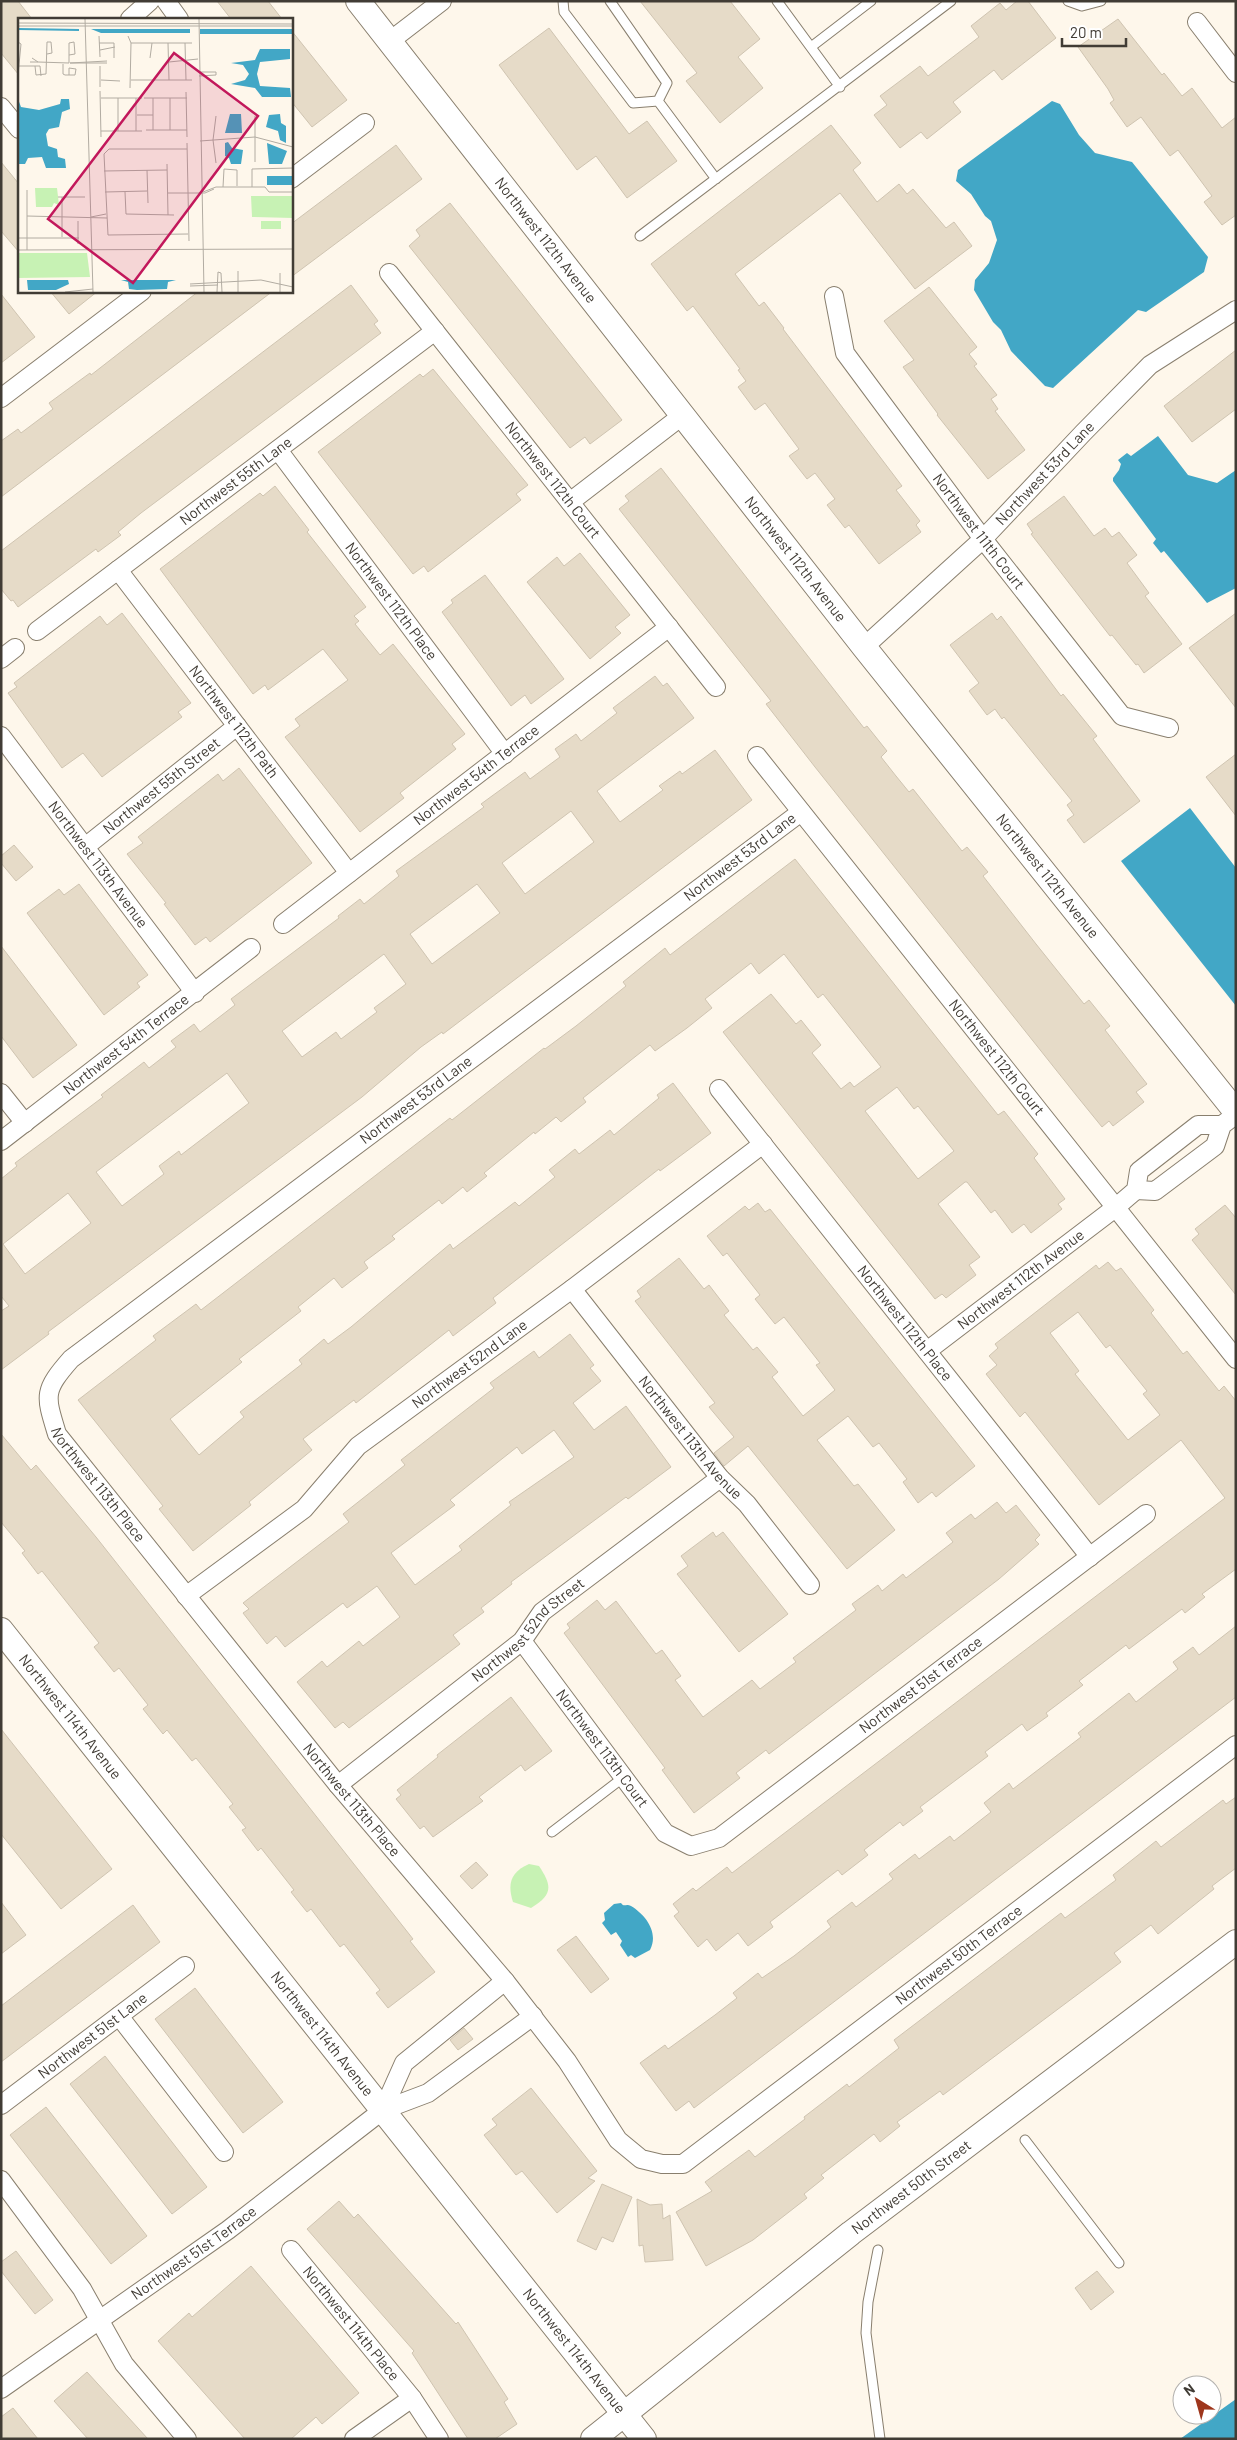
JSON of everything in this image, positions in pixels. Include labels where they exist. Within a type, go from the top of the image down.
[{"type":"street","points":[[131,18],[150,1]]},
{"type":"street","points":[[166,1],[179,18]]},
{"type":"street","points":[[390,41],[442,1]]},
{"type":"street","name":"Northwest 112th Avenue","points":[[366,4],[390,41],[1231,1117],[1198,1124],[1139,1171],[1136,1190],[1116,1208],[927,1351]]},
{"type":"street","points":[[1197,22],[1236,73]]},
{"type":"street","points":[[1,107],[17,123]]},
{"type":"street","points":[[294,171],[365,123]]},
{"type":"street","name":"Northwest 112th Court","points":[[389,274],[716,687]]},
{"type":"street","points":[[1,398],[141,292]]},
{"type":"street","name":"Northwest 111th Court","points":[[834,296],[845,353],[984,539],[1122,716],[1169,728]]},
{"type":"street","name":"Northwest 53rd Lane","points":[[864,647],[984,539],[1082,433],[1150,365],[1236,310]]},
{"type":"street","name":"Northwest 55th Lane","points":[[38,631],[435,331]]},
{"type":"street","points":[[570,502],[683,415]]},
{"type":"street","name":"Northwest 112th Place","points":[[278,450],[505,754]]},
{"type":"street","name":"Northwest 112th Path","points":[[118,570],[349,873]]},
{"type":"street","name":"Northwest 54th Terrace","points":[[283,924],[669,627]]},
{"type":"street","points":[[1,659],[15,648]]},
{"type":"street","name":"Northwest 55th Street","points":[[85,847],[237,726]]},
{"type":"street","name":"Northwest 113th Avenue","points":[[1,736],[195,992]]},
{"type":"street","name":"Northwest 112th Court","points":[[756,756],[1236,1359]]},
{"type":"street","name":"Northwest 53rd Lane","points":[[47,1401],[54,1378],[71,1359],[801,812]]},
{"type":"street","name":"Northwest 54th Terrace","points":[[1,1141],[251,948]]},
{"type":"street","name":"Northwest 112th Place","points":[[719,1089],[1090,1557]]},
{"type":"street","points":[[1,1093],[25,1123]]},
{"type":"street","points":[[1136,1190],[1155,1192],[1215,1146],[1231,1117]]},
{"type":"street","name":"Northwest 52nd Lane","points":[[186,1596],[304,1509],[358,1446],[572,1289],[763,1144]]},
{"type":"street","name":"Northwest 113th Avenue","points":[[572,1289],[720,1478],[746,1504],[810,1585]]},
{"type":"street","name":"Northwest 113th Place","points":[[47,1401],[57,1434],[338,1785],[533,2016],[567,2061],[618,2140],[641,2159],[662,2164],[683,2164]]},
{"type":"street","name":"Northwest 52nd Street","points":[[338,1785],[522,1640],[542,1612],[720,1478]]},
{"type":"street","name":"Northwest 51st Terrace","points":[[691,1846],[719,1838],[1146,1514]]},
{"type":"street","name":"Northwest 114th Avenue","points":[[1,1630],[644,2439]]},
{"type":"street","name":"Northwest 113th Court","points":[[522,1640],[665,1833],[691,1846]]},
{"type":"street","name":"Northwest 50th Terrace","points":[[683,2164],[1236,1745]]},
{"type":"street","name":"Northwest 50th Street","points":[[593,2439],[851,2234],[1236,1942]]},
{"type":"street","name":"Northwest 51st Lane","points":[[1,2105],[185,1966]]},
{"type":"street","name":"Northwest 51st Terrace","points":[[383,2110],[404,2063],[505,1981]]},
{"type":"street","points":[[119,2016],[224,2152]]},
{"type":"street","name":"Northwest 51st Terrace","points":[[1,2388],[228,2230],[383,2110],[428,2093],[533,2016]]},
{"type":"street","points":[[1,2180],[82,2289],[124,2364],[187,2439]]},
{"type":"street","name":"Northwest 114th Place","points":[[291,2250],[412,2398],[439,2439]]},
{"type":"street","points":[[354,2439],[412,2398]]},
{"type":"lane","points":[[563,1],[564,12],[633,103],[658,102]]},
{"type":"lane","points":[[610,1],[667,83],[658,102]]},
{"type":"lane","points":[[777,1],[840,87]]},
{"type":"lane","points":[[810,46],[871,1]]},
{"type":"lane","points":[[640,236],[840,87],[951,1]]},
{"type":"lane","points":[[1068,1],[1082,6],[1101,1]]},
{"type":"lane","points":[[658,102],[716,179]]},
{"type":"lane","points":[[552,1832],[624,1777]]},
{"type":"lane","points":[[1024,2140],[1119,2263]]},
{"type":"lane","points":[[878,2250],[868,2302],[866,2333],[880,2439]]},
{"type":"green space","points":[[529,1864],[539,1866],[544,1873],[548,1885],[546,1895],[531,1908],[513,1902],[510,1889],[514,1875]]},
{"type":"water","points":[[1052,101],[1060,104],[1079,135],[1095,153],[1132,162],[1208,257],[1204,272],[1146,312],[1138,310],[1053,388],[1045,386],[1011,351],[1001,330],[993,322],[974,290],[975,280],[989,263],[997,240],[991,221],[985,216],[971,194],[956,181],[958,170]]},
{"type":"water","points":[[1158,436],[1188,475],[1217,483],[1236,470],[1236,588],[1207,603],[1164,551],[1161,553],[1153,543],[1156,539],[1113,481],[1121,464],[1118,460],[1127,453],[1131,456]]},
{"type":"water","points":[[1190,808],[1236,868],[1236,1006],[1121,861]]},
{"type":"water","points":[[621,1903],[631,1906],[642,1914],[652,1931],[653,1937],[650,1950],[635,1958],[631,1955],[628,1957],[620,1945],[622,1941],[616,1932],[611,1935],[602,1923],[605,1920],[604,1913],[614,1904]]},
{"type":"water","points":[[1236,2399],[1236,2439],[1180,2439],[1200,2425],[1222,2425],[1222,2409]]},
{"type":"building","points":[[1,1],[18,1],[31,18],[18,18],[18,74],[1,53]]},
{"type":"building","points":[[217,1],[268,1],[281,18],[230,18]]},
{"type":"building","points":[[640,1],[730,1],[760,39],[738,57],[763,88],[720,123],[686,81],[697,73]]},
{"type":"building","points":[[1017,1],[1028,1],[1056,38],[1002,80],[994,70],[953,102],[961,112],[927,139],[921,132],[900,148],[874,115],[887,105],[880,96],[920,66],[928,76],[979,37],[971,26],[1000,3],[1006,10]]},
{"type":"building","points":[[1118,19],[1162,75],[1164,73],[1182,96],[1192,88],[1222,128],[1236,117],[1236,215],[1222,225],[1204,202],[1212,196],[1178,150],[1170,156],[1141,117],[1127,127],[1110,103],[1114,100],[1108,89],[1078,47]]},
{"type":"building","points":[[549,28],[629,134],[647,121],[677,161],[627,198],[596,156],[577,170],[499,65]]},
{"type":"building","points":[[292,31],[347,100],[312,127],[292,102]]},
{"type":"building","points":[[831,125],[861,163],[853,170],[877,202],[899,184],[907,194],[913,189],[946,228],[954,222],[972,246],[915,289],[840,193],[735,274],[759,306],[764,302],[784,328],[902,486],[896,490],[920,521],[916,525],[921,532],[879,564],[849,525],[845,528],[827,505],[835,499],[815,473],[807,479],[789,456],[799,449],[765,403],[755,410],[738,387],[746,381],[738,370],[740,369],[693,306],[687,311],[651,264]]},
{"type":"building","points":[[396,145],[422,179],[292,276],[292,223]]},
{"type":"building","points":[[1,162],[18,183],[18,251],[1,231]]},
{"type":"building","points":[[450,203],[622,420],[590,444],[585,437],[570,448],[409,246],[420,236],[416,230]]},
{"type":"building","points":[[351,285],[378,321],[374,324],[381,333],[141,513],[118,532],[121,535],[98,552],[96,549],[18,607],[13,600],[11,601],[1,589],[1,551]]},
{"type":"building","points":[[929,287],[977,347],[969,354],[977,364],[974,366],[997,395],[991,399],[998,409],[995,411],[1025,450],[988,479],[937,415],[903,367],[914,360],[884,321]]},
{"type":"building","points":[[51,292],[97,292],[69,314]]},
{"type":"building","points":[[198,292],[272,292],[1,497],[1,441],[18,429],[21,433],[53,409],[49,403],[90,373],[91,375]]},
{"type":"building","points":[[1,294],[35,337],[1,363]]},
{"type":"building","points":[[1236,350],[1236,409],[1192,442],[1164,406]]},
{"type":"building","points":[[433,369],[528,485],[516,494],[521,500],[463,545],[428,572],[424,566],[413,574],[318,452],[420,374],[423,377]]},
{"type":"building","points":[[661,468],[864,728],[867,726],[887,751],[881,757],[896,776],[909,792],[913,789],[962,851],[967,847],[988,872],[983,876],[1036,944],[1084,1004],[1089,1000],[1110,1026],[1105,1030],[1147,1084],[1136,1092],[1144,1102],[1113,1126],[1109,1121],[1102,1127],[1076,1095],[815,767],[766,704],[771,701],[619,509],[629,501],[625,496]]},
{"type":"building","points":[[275,486],[309,530],[307,532],[366,607],[354,616],[359,621],[355,624],[380,655],[393,644],[465,734],[452,744],[456,749],[400,793],[404,798],[360,832],[285,737],[300,726],[295,719],[348,680],[323,649],[268,690],[265,685],[253,694],[160,569],[260,493],[263,496]]},
{"type":"building","points":[[1064,496],[1094,536],[1105,528],[1112,537],[1119,532],[1137,555],[1127,563],[1149,593],[1145,596],[1182,644],[1144,673],[1112,635],[1110,636],[1031,534],[1033,533],[1027,524]]},
{"type":"building","points":[[580,553],[630,615],[615,627],[621,633],[590,659],[527,582],[557,557],[564,566]]},
{"type":"building","points":[[485,575],[564,679],[531,704],[525,695],[511,706],[442,612],[453,603],[451,600]]},
{"type":"building","points":[[122,613],[191,703],[178,712],[182,717],[102,777],[83,753],[62,768],[8,693],[17,687],[14,683],[100,616],[107,625]]},
{"type":"building","points":[[992,613],[997,620],[1001,616],[1061,696],[1063,694],[1097,736],[1093,739],[1140,801],[1084,843],[1067,820],[1074,815],[1067,805],[1072,801],[1004,717],[1002,719],[995,709],[987,715],[969,691],[979,683],[950,645]]},
{"type":"building","points":[[1236,613],[1236,708],[1189,648]]},
{"type":"building","points":[[655,676],[663,686],[667,683],[694,718],[597,791],[620,822],[663,790],[659,786],[680,771],[682,774],[715,750],[752,800],[443,1034],[442,1032],[421,1047],[362,1097],[48,1332],[49,1334],[1,1370],[1,1311],[9,1306],[1,1296],[1,1179],[17,1166],[15,1163],[103,1097],[101,1095],[144,1062],[149,1068],[176,1047],[171,1041],[194,1024],[200,1032],[235,1005],[231,999],[339,918],[338,916],[360,899],[364,904],[399,876],[396,871],[484,807],[481,804],[525,772],[530,779],[560,757],[555,749],[576,734],[581,741],[617,713],[613,708]],"holes":[[[571,811],[594,842],[525,894],[502,863]],[[477,884],[500,913],[432,964],[410,934]],[[384,954],[406,984],[374,1008],[377,1012],[341,1039],[336,1032],[302,1057],[282,1031]],[[227,1073],[249,1103],[181,1155],[179,1151],[159,1166],[164,1174],[122,1206],[96,1172]],[[68,1193],[91,1223],[25,1274],[3,1244]]]},
{"type":"building","points":[[1236,754],[1236,816],[1206,777]]},
{"type":"building","points":[[239,768],[312,863],[210,942],[206,937],[195,945],[164,904],[166,903],[127,854],[143,843],[138,837],[218,774],[223,781]]},
{"type":"building","points":[[14,845],[33,867],[16,881],[1,863],[1,856]]},
{"type":"building","points":[[795,859],[998,1115],[1004,1111],[1038,1154],[1034,1158],[1065,1199],[1058,1204],[1062,1209],[1031,1233],[1024,1224],[1012,1233],[995,1210],[991,1213],[967,1182],[965,1182],[938,1204],[980,1257],[969,1265],[976,1275],[946,1298],[942,1294],[935,1299],[723,1032],[771,994],[796,1024],[801,1020],[821,1045],[812,1053],[841,1089],[850,1082],[854,1087],[881,1067],[823,994],[818,998],[784,954],[759,974],[751,963],[705,999],[712,1008],[687,1028],[655,1051],[650,1045],[583,1098],[586,1102],[561,1122],[556,1117],[535,1134],[534,1132],[484,1173],[487,1176],[467,1192],[463,1187],[442,1204],[439,1200],[392,1236],[395,1239],[364,1262],[368,1268],[342,1288],[334,1278],[298,1307],[301,1311],[239,1359],[242,1362],[170,1419],[199,1455],[244,1417],[240,1412],[302,1364],[299,1360],[324,1339],[328,1344],[351,1327],[450,1244],[453,1249],[515,1202],[519,1206],[555,1177],[549,1170],[575,1149],[579,1154],[610,1130],[614,1135],[659,1098],[657,1095],[673,1083],[711,1133],[660,1171],[659,1169],[493,1298],[496,1303],[453,1336],[449,1330],[356,1403],[354,1400],[303,1439],[312,1450],[249,1502],[251,1505],[193,1551],[159,1509],[163,1506],[78,1400],[156,1340],[153,1336],[196,1304],[201,1310],[450,1118],[452,1120],[544,1048],[576,1026],[626,986],[623,982],[665,948],[670,955]],"holes":[[[897,1087],[914,1109],[918,1106],[954,1151],[918,1179],[865,1111]]]},
{"type":"building","points":[[79,884],[148,975],[137,983],[140,987],[104,1015],[27,913],[59,889],[64,895]]},
{"type":"building","points":[[1,946],[77,1045],[33,1078],[1,1036]]},
{"type":"building","points":[[758,1203],[765,1212],[770,1209],[975,1466],[936,1497],[932,1492],[918,1503],[903,1482],[907,1479],[879,1443],[873,1447],[848,1416],[817,1440],[854,1486],[858,1484],[895,1530],[847,1569],[748,1446],[724,1466],[714,1453],[734,1437],[709,1407],[715,1403],[635,1301],[641,1297],[637,1291],[679,1258],[704,1289],[709,1285],[729,1311],[724,1315],[753,1350],[757,1347],[778,1372],[772,1377],[803,1416],[835,1390],[816,1365],[820,1363],[784,1317],[775,1324],[755,1299],[760,1295],[727,1253],[723,1256],[707,1236],[745,1206],[749,1210]]},
{"type":"building","points":[[1225,1205],[1236,1218],[1236,1295],[1192,1240],[1199,1234],[1195,1229]]},
{"type":"building","points":[[1108,1262],[1116,1271],[1121,1268],[1154,1310],[1151,1313],[1183,1354],[1187,1351],[1219,1391],[1224,1386],[1236,1401],[1236,1569],[1202,1594],[1205,1597],[1185,1613],[1182,1609],[1129,1649],[1126,1645],[1079,1681],[1083,1685],[1046,1713],[1048,1716],[1027,1731],[1022,1724],[985,1752],[988,1756],[920,1807],[923,1811],[903,1826],[900,1822],[864,1850],[868,1855],[842,1875],[838,1870],[770,1922],[773,1927],[748,1946],[738,1933],[716,1951],[707,1939],[698,1947],[674,1916],[679,1912],[673,1904],[693,1888],[696,1891],[727,1867],[732,1873],[1225,1498],[1181,1440],[1099,1505],[1025,1412],[1020,1417],[986,1374],[997,1365],[989,1356],[998,1348],[995,1344],[1096,1265],[1099,1269]],"holes":[[[1078,1312],[1106,1348],[1110,1345],[1147,1391],[1143,1394],[1160,1415],[1128,1440],[1075,1374],[1079,1371],[1050,1333]]]},
{"type":"building","points":[[570,1334],[594,1365],[590,1368],[601,1381],[573,1403],[594,1430],[626,1406],[671,1467],[628,1499],[626,1497],[511,1582],[512,1584],[481,1608],[484,1612],[453,1635],[460,1644],[349,1728],[343,1722],[335,1728],[297,1682],[322,1661],[327,1667],[359,1641],[363,1646],[400,1617],[377,1586],[347,1608],[343,1603],[285,1647],[276,1636],[267,1644],[243,1613],[249,1609],[243,1603],[349,1522],[343,1514],[405,1465],[401,1460],[494,1388],[490,1383],[534,1351],[539,1358]],"holes":[[[554,1430],[574,1457],[509,1502],[511,1505],[459,1546],[462,1550],[415,1585],[391,1553],[455,1505],[450,1500],[517,1447],[522,1454]]]},
{"type":"building","points":[[1,1434],[31,1470],[36,1465],[96,1537],[413,1939],[410,1941],[435,1972],[388,2008],[376,1993],[380,1990],[344,1944],[340,1947],[311,1909],[307,1912],[291,1892],[294,1890],[261,1848],[258,1851],[242,1830],[246,1828],[229,1807],[233,1804],[196,1758],[192,1761],[167,1730],[163,1734],[143,1709],[148,1705],[119,1668],[114,1672],[94,1647],[99,1643],[42,1571],[38,1574],[22,1553],[25,1551],[1,1522]]},
{"type":"building","points":[[997,1502],[1006,1513],[1016,1505],[1040,1535],[1035,1540],[1039,1544],[999,1579],[769,1754],[766,1750],[736,1773],[740,1778],[694,1813],[662,1770],[665,1768],[564,1633],[570,1628],[567,1624],[597,1600],[605,1610],[616,1601],[656,1654],[662,1650],[681,1676],[675,1680],[703,1717],[752,1680],[760,1689],[796,1662],[793,1658],[856,1610],[852,1604],[878,1585],[882,1591],[903,1574],[906,1578],[953,1542],[946,1533],[971,1514],[975,1519]]},
{"type":"building","points":[[713,1532],[716,1537],[723,1532],[788,1614],[739,1652],[677,1574],[688,1566],[681,1556]]},
{"type":"building","points":[[1236,1626],[1236,1697],[694,2108],[689,2101],[676,2111],[640,2063],[665,2045],[668,2049],[715,2015],[737,1998],[733,1993],[758,1973],[762,1978],[794,1956],[831,1927],[827,1921],[852,1902],[856,1907],[893,1879],[889,1874],[915,1854],[919,1859],[950,1836],[954,1841],[991,1812],[984,1803],[1009,1783],[1013,1789],[1081,1737],[1078,1733],[1129,1693],[1136,1702],[1178,1669],[1173,1662],[1193,1647],[1199,1655]]},
{"type":"building","points":[[511,1697],[552,1751],[525,1771],[521,1765],[479,1797],[483,1801],[433,1837],[424,1826],[420,1829],[396,1799],[401,1795],[397,1790],[438,1757],[437,1755]]},
{"type":"building","points":[[1,1729],[112,1869],[61,1909],[1,1834]]},
{"type":"building","points":[[1236,1797],[1236,1868],[1212,1886],[1214,1889],[1158,1934],[1151,1925],[1114,1953],[1121,1962],[943,2095],[940,2091],[897,2122],[900,2126],[880,2142],[874,2134],[821,2175],[824,2178],[804,2194],[807,2198],[753,2240],[706,2266],[676,2212],[712,2191],[705,2182],[749,2150],[755,2157],[847,2084],[849,2087],[899,2048],[894,2040],[1061,1913],[1065,1918],[1116,1880],[1113,1875],[1156,1841],[1161,1847],[1223,1800],[1226,1804]]},
{"type":"building","points":[[476,1862],[488,1875],[472,1889],[460,1876]]},
{"type":"building","points":[[1,1902],[26,1935],[1,1954]]},
{"type":"building","points":[[133,1905],[160,1942],[1,2062],[1,2006]]},
{"type":"building","points":[[576,1936],[609,1979],[591,1993],[557,1950]]},
{"type":"building","points":[[195,1988],[283,2102],[243,2133],[155,2019]]},
{"type":"building","points":[[464,2028],[473,2039],[458,2050],[450,2040]]},
{"type":"building","points":[[105,2056],[207,2187],[172,2214],[70,2084]]},
{"type":"building","points":[[531,2088],[597,2171],[588,2178],[595,2181],[557,2213],[522,2171],[516,2175],[484,2135],[497,2125],[492,2119]]},
{"type":"building","points":[[46,2107],[147,2236],[111,2264],[10,2135]]},
{"type":"building","points":[[602,2184],[632,2197],[613,2242],[602,2237],[596,2250],[577,2241]]},
{"type":"building","points":[[637,2199],[650,2205],[662,2204],[663,2219],[670,2215],[673,2260],[645,2262],[643,2245],[639,2246]]},
{"type":"building","points":[[339,2201],[354,2218],[358,2214],[456,2324],[458,2322],[508,2399],[504,2402],[517,2424],[495,2439],[468,2439],[412,2353],[414,2351],[307,2229]]},
{"type":"building","points":[[16,2251],[53,2300],[35,2314],[1,2271],[1,2262]]},
{"type":"building","points":[[251,2266],[359,2393],[322,2424],[316,2417],[291,2439],[245,2439],[158,2341],[189,2313],[192,2317]]},
{"type":"building","points":[[1097,2271],[1114,2292],[1091,2310],[1075,2288]]},
{"type":"building","points":[[87,2372],[148,2439],[88,2439],[54,2401]]},
{"type":"building","points":[[13,2408],[38,2439],[1,2439],[1,2417]]}]
